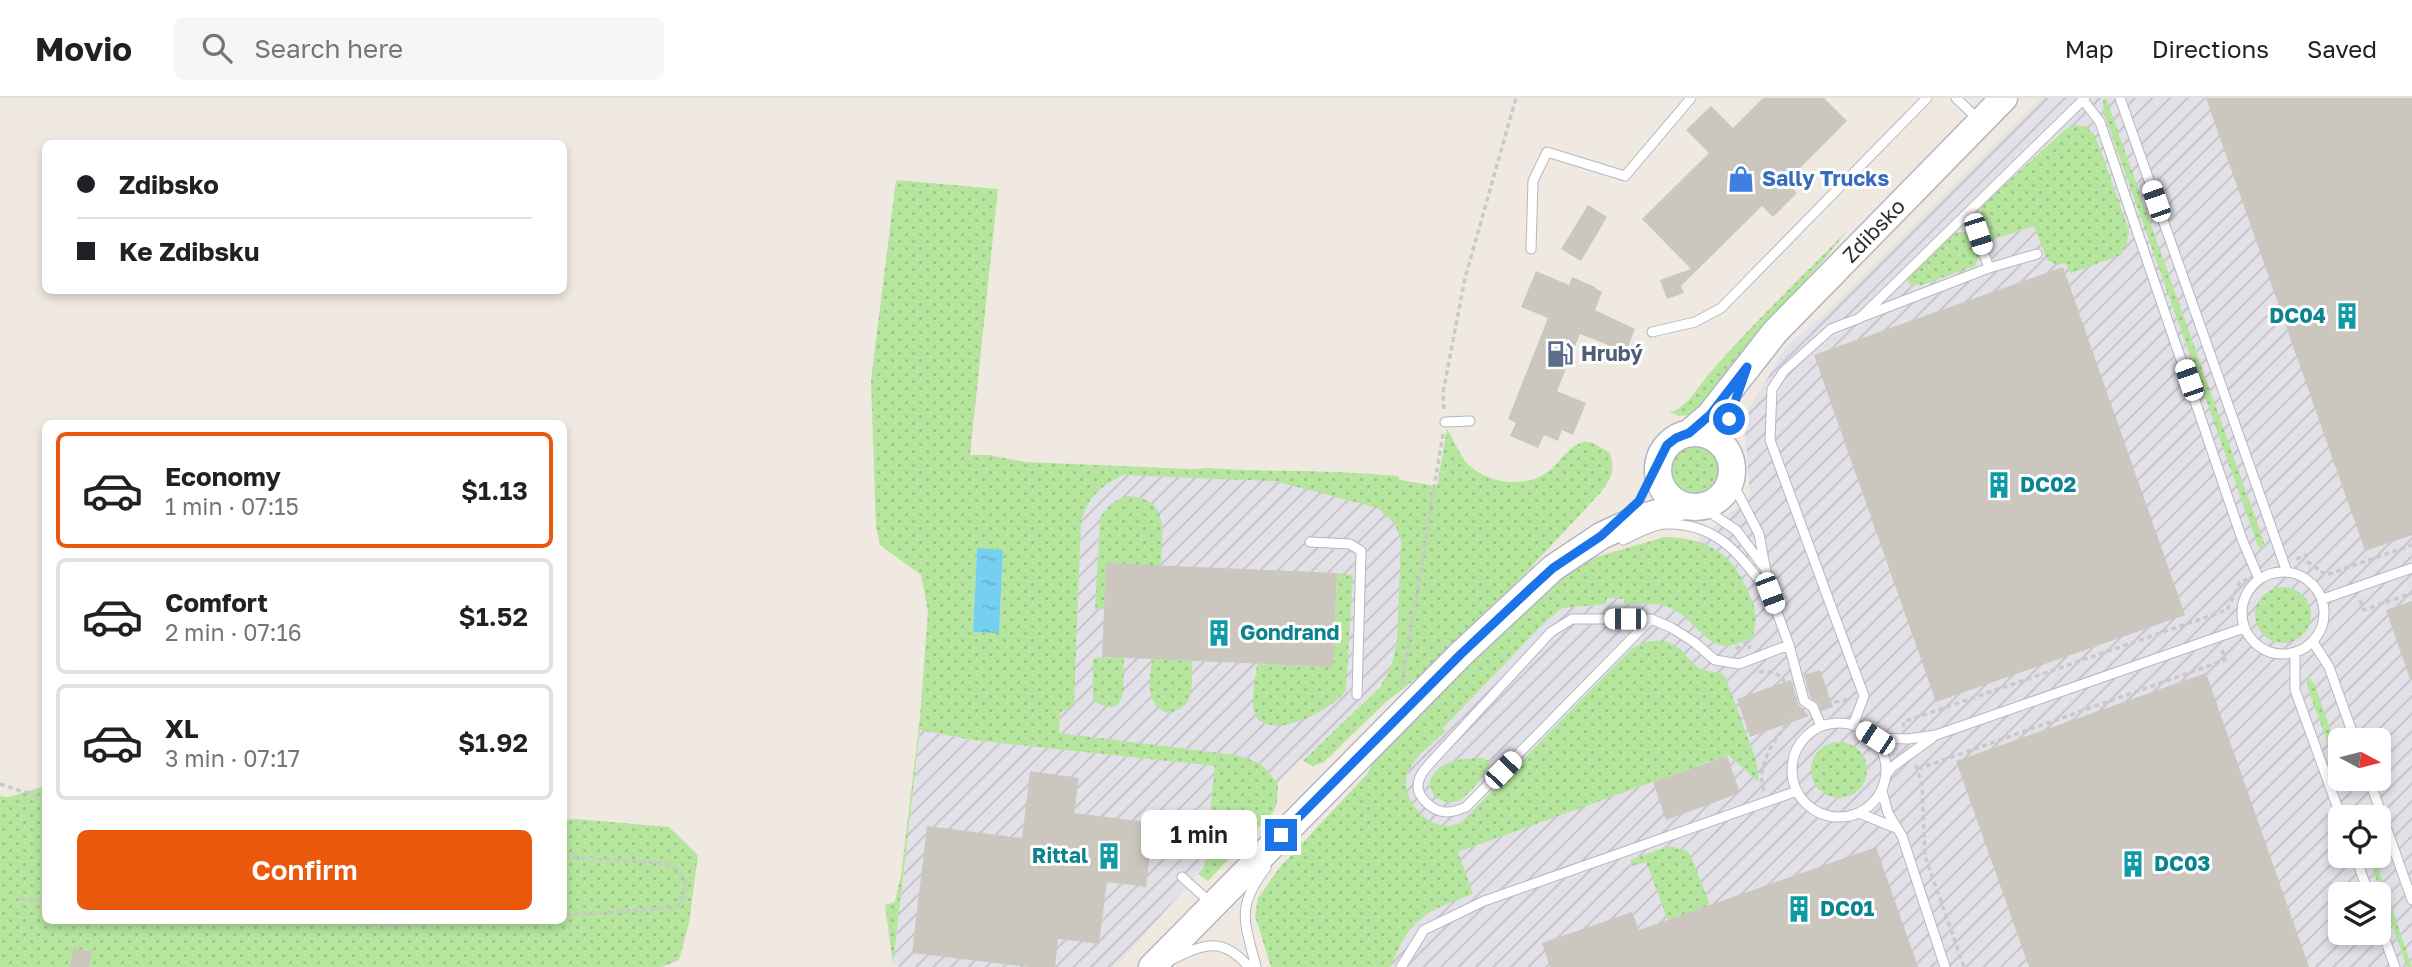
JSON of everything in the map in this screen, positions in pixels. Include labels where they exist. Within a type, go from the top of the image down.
[{"type":"main road","name":"Zdibsko","points":[[1689,433],[1710,415],[1775,332],[2004,98]]},
{"type":"main road","name":"Zdibsko","points":[[1727,452],[1729,419],[1747,367]]},
{"type":"main road","points":[[1154,967],[1410,704],[1553,568],[1605,543],[1642,517],[1717,500],[1728,488],[1731,480],[1732,467],[1727,452],[1711,436],[1689,433],[1676,438],[1661,454],[1657,468],[1639,501],[1605,543]]},
{"type":"main road","points":[[1657,468],[1664,491],[1674,501],[1693,506]]},
{"type":"lane","points":[[1531,249],[1533,181],[1547,152],[1625,176],[1690,98]]},
{"type":"lane","points":[[1652,332],[1695,322],[1721,308],[1927,98]]},
{"type":"lane","points":[[1956,98],[1980,122]]},
{"type":"lane","points":[[2120,98],[2286,568],[2310,581],[2323,599],[2325,616],[2314,642],[2295,653],[2283,655],[2270,653],[2259,647],[2244,628],[2242,617],[2245,596],[2258,577],[2286,568]]},
{"type":"lane","points":[[1860,317],[2084,99],[2100,122],[2242,539],[2258,577]]},
{"type":"lane","points":[[1965,215],[1978,234],[1989,268]]},
{"type":"lane","points":[[1853,725],[1864,696],[1770,440],[1772,389],[1784,371],[1831,329],[1989,268],[2037,254]]},
{"type":"lane","points":[[1445,422],[1470,421]]},
{"type":"lane","points":[[1731,480],[1759,534],[1770,593],[1789,645],[1804,701],[1813,707],[1821,726]]},
{"type":"lane","points":[[1693,506],[1736,530],[1765,568]]},
{"type":"lane","points":[[1605,543],[1662,524],[1701,528],[1735,549],[1770,593]]},
{"type":"lane","points":[[1310,542],[1350,544],[1361,551],[1357,695]]},
{"type":"lane","points":[[2323,599],[2412,568]]},
{"type":"lane","points":[[1651,619],[1466,807],[1454,813],[1441,813],[1421,797],[1418,786],[1421,774],[1551,632],[1573,619],[1651,619],[1694,642],[1715,660],[1739,664],[1789,645]]},
{"type":"lane","points":[[1936,735],[1892,766],[1886,775],[1882,791],[1872,804],[1859,813],[1845,817],[1824,814],[1805,803],[1797,791],[1792,772],[1795,753],[1805,737],[1821,726],[1842,723],[1853,725],[1875,738],[1908,739],[1936,735],[2244,628]]},
{"type":"lane","points":[[2314,642],[2329,667],[2352,728]]},
{"type":"lane","points":[[2295,653],[2295,690],[2337,805]]},
{"type":"lane","points":[[1875,738],[1884,755],[1886,775]]},
{"type":"lane","points":[[1256,967],[1245,914],[1250,891],[1266,868],[1359,757]]},
{"type":"lane","points":[[1401,967],[1424,930],[1484,901],[1797,791]]},
{"type":"lane","points":[[1882,791],[1896,828],[1902,836],[1945,967]]},
{"type":"lane","points":[[2373,791],[2412,900]]},
{"type":"lane","points":[[1859,813],[1896,828]]},
{"type":"lane","points":[[1182,877],[1213,904]]},
{"type":"lane","points":[[1154,967],[1195,948],[1216,945],[1236,953],[1249,967]]},
{"type":"lane","points":[[2388,945],[2396,967]]},
{"type":"path","points":[[1410,704],[1404,693],[1403,676],[1445,422],[1443,393],[1465,278],[1516,98]]},
{"type":"path","points":[[2286,568],[2306,555],[2308,562],[2326,575],[2412,545]]},
{"type":"path","points":[[1908,739],[1903,722],[2227,610],[2240,582],[2258,577]]},
{"type":"path","points":[[1918,769],[2225,660],[2210,616]]},
{"type":"path","points":[[1727,650],[1738,648],[1747,642],[1758,672],[1768,670],[1778,674],[1784,680],[1788,691]]},
{"type":"path","points":[[1767,801],[1761,783],[1766,760],[1776,736],[1797,713],[1793,702]]},
{"type":"path","points":[[1912,750],[1922,785],[1925,856],[1964,967]]},
{"type":"path","points":[[0,784],[42,799]]},
{"type":"path","points":[[567,858],[663,863],[678,870],[686,884],[681,902],[672,908],[567,915]]},
{"type":"path","points":[[20,899],[42,902]]},
{"type":"path","points":[[376,924],[403,924]]},
{"type":"shaded area","points":[[2042,98],[2412,98],[2412,967],[1378,967],[1400,746],[1546,606],[1690,547],[1750,496],[1744,417],[1786,347],[1826,313]]},
{"type":"shaded area","points":[[1121,471],[1426,486],[1398,668],[1303,761],[1300,759],[1278,783],[1274,776],[1059,734],[1060,711],[1065,711],[1074,703],[1081,521],[1086,506],[1101,487],[1122,476]]},
{"type":"shaded area","points":[[920,730],[972,740],[1216,766],[1204,867],[1113,967],[900,967],[893,964]]},
{"type":"green space","points":[[2106,98],[2264,542],[2263,550],[2258,546],[2103,111],[2103,101]]},
{"type":"green space","points":[[2073,125],[2085,126],[2095,135],[2129,231],[2127,244],[2121,255],[2071,273],[2065,263],[2058,265],[2047,260],[2034,226],[1991,240],[1981,213],[1982,205]]},
{"type":"green space","points":[[896,180],[998,189],[970,455],[989,455],[1025,462],[1360,473],[1398,476],[1400,480],[1437,486],[1447,429],[1471,467],[1481,474],[1505,482],[1530,480],[1541,476],[1571,449],[1585,442],[1595,444],[1610,453],[1612,469],[1601,492],[1522,577],[1422,674],[1387,701],[1324,762],[1313,766],[1303,761],[1381,686],[1392,664],[1397,641],[1401,541],[1395,524],[1378,508],[1274,481],[1123,475],[1108,484],[1092,498],[1081,521],[1074,703],[1070,709],[1060,712],[1059,733],[1236,755],[1260,763],[1278,783],[1277,803],[1273,812],[1208,881],[1198,874],[1204,867],[1215,766],[972,740],[920,730],[893,964],[885,905],[895,902],[901,875],[920,718],[928,611],[921,575],[880,545],[876,527],[871,380]],"holes":[[[977,549],[1003,550],[999,633],[973,632]]]},
{"type":"green space","points":[[1847,231],[1734,361],[1717,391],[1692,415],[1679,416],[1669,412],[1685,403],[1741,339]]},
{"type":"green space","points":[[1958,232],[1970,236],[1974,243],[1979,256],[1975,266],[1922,285],[1910,285],[1908,277],[1951,234]]},
{"type":"green space","points":[[1695,441],[1710,446],[1718,454],[1723,469],[1718,484],[1710,492],[1695,497],[1680,492],[1672,484],[1667,469],[1672,454],[1680,446]]},
{"type":"green space","points":[[1127,496],[1141,498],[1157,510],[1162,530],[1161,566],[1104,609],[1095,609],[1100,517],[1112,503]]},
{"type":"green space","points":[[1664,537],[1704,544],[1724,556],[1732,565],[1747,589],[1755,609],[1755,627],[1751,642],[1747,639],[1734,645],[1723,646],[1713,642],[1679,613],[1657,604],[1624,604],[1624,599],[1607,598],[1606,604],[1562,608],[1545,622],[1443,728],[1445,732],[1415,761],[1406,780],[1409,796],[1417,810],[1430,821],[1447,826],[1463,821],[1631,649],[1655,641],[1673,644],[1698,667],[1722,673],[1725,677],[1756,759],[1759,782],[1728,755],[1458,852],[1473,894],[1438,908],[1415,924],[1390,967],[1271,967],[1255,916],[1258,898],[1280,867],[1367,774],[1383,744],[1559,578],[1593,558]]},
{"type":"green space","points":[[1337,573],[1353,575],[1346,690],[1330,705],[1305,719],[1278,726],[1267,724],[1258,719],[1253,707],[1257,664],[1333,667]]},
{"type":"green space","points":[[2283,587],[2294,589],[2303,595],[2309,604],[2309,626],[2303,635],[2294,641],[2283,643],[2272,641],[2263,635],[2257,626],[2255,615],[2257,604],[2263,595],[2272,589]]},
{"type":"green space","points":[[1093,658],[1124,658],[1122,695],[1116,706],[1104,706],[1093,699]]},
{"type":"green space","points":[[1152,659],[1192,661],[1192,687],[1188,701],[1177,710],[1167,713],[1152,697]]},
{"type":"green space","points":[[2308,676],[2315,685],[2330,728],[2328,744],[2307,686]]},
{"type":"green space","points":[[1839,742],[1850,744],[1859,750],[1865,759],[1865,781],[1859,790],[1850,796],[1839,798],[1828,796],[1819,790],[1813,781],[1811,770],[1813,759],[1819,750],[1828,744]]},
{"type":"green space","points":[[1481,758],[1490,761],[1489,765],[1466,795],[1451,802],[1434,796],[1429,782],[1439,769],[1458,760]]},
{"type":"green space","points":[[42,787],[42,924],[567,924],[567,820],[576,819],[669,827],[698,855],[689,923],[679,960],[662,967],[0,967],[0,796],[8,797]]},
{"type":"green space","points":[[1669,846],[1690,854],[1710,905],[1668,920],[1646,862],[1632,866],[1630,860]]},
{"type":"green space","points":[[2372,868],[2378,868],[2383,882],[2377,882]]},
{"type":"green space","points":[[2391,906],[2412,967],[2407,967],[2391,921]]},
{"type":"water","points":[[977,548],[1003,550],[999,633],[973,632]]},
{"type":"building","points":[[1763,98],[1824,98],[1847,121],[1786,182],[1797,193],[1773,217],[1762,206],[1681,286],[1684,293],[1667,299],[1660,280],[1691,269],[1642,219],[1709,153],[1686,130],[1711,106],[1733,128]]},
{"type":"building","name":"DC04","points":[[2206,98],[2412,98],[2412,535],[2365,551]]},
{"type":"building","points":[[1588,205],[1607,217],[1581,261],[1561,249]]},
{"type":"building","name":"DC02","points":[[2063,267],[2185,615],[1936,702],[1814,355]]},
{"type":"building","points":[[1536,271],[1569,285],[1572,277],[1595,287],[1602,292],[1595,310],[1635,329],[1626,352],[1580,334],[1557,391],[1586,403],[1573,435],[1562,430],[1558,441],[1544,435],[1538,448],[1510,436],[1516,423],[1508,419],[1548,318],[1521,307]]},
{"type":"building","name":"Gondrand","points":[[1106,563],[1337,573],[1333,667],[1102,657]]},
{"type":"building","points":[[2412,601],[2412,678],[2410,679],[2386,610]]},
{"type":"building","points":[[1820,670],[1833,707],[1822,711],[1810,697],[1804,675]]},
{"type":"building","name":"DC03","points":[[2206,673],[2309,967],[2029,967],[1956,761]]},
{"type":"building","points":[[1791,680],[1798,704],[1809,716],[1750,737],[1737,699]]},
{"type":"building","points":[[1727,756],[1740,793],[1666,820],[1653,782]]},
{"type":"building","points":[[1030,771],[1079,778],[1074,813],[1154,823],[1146,887],[1107,882],[1099,944],[1058,939],[1055,967],[1028,967],[912,953],[927,826],[1022,838]]},
{"type":"building","name":"DC01","points":[[1876,847],[1918,967],[1550,967],[1542,943],[1632,912],[1639,930]]},
{"type":"building","points":[[74,948],[92,952],[89,967],[70,967]]},
{"type":"place","name":"Sally Trucks","points":[[1741,179]]},
{"type":"place","name":"DC04","points":[[2347,316]]},
{"type":"place","name":"Hrubý","points":[[1560,354]]},
{"type":"place","name":"DC02","points":[[1999,485]]},
{"type":"place","name":"Gondrand","points":[[1219,633]]},
{"type":"place","name":"Rittal","points":[[1109,856]]},
{"type":"place","name":"DC03","points":[[2133,864]]},
{"type":"place","name":"DC01","points":[[1799,909]]},
{"type":"route","points":[[1281,835],[1461,654],[1529,590],[1553,568],[1601,536],[1639,501],[1667,445],[1689,433],[1710,415],[1747,367],[1729,419]]}]
